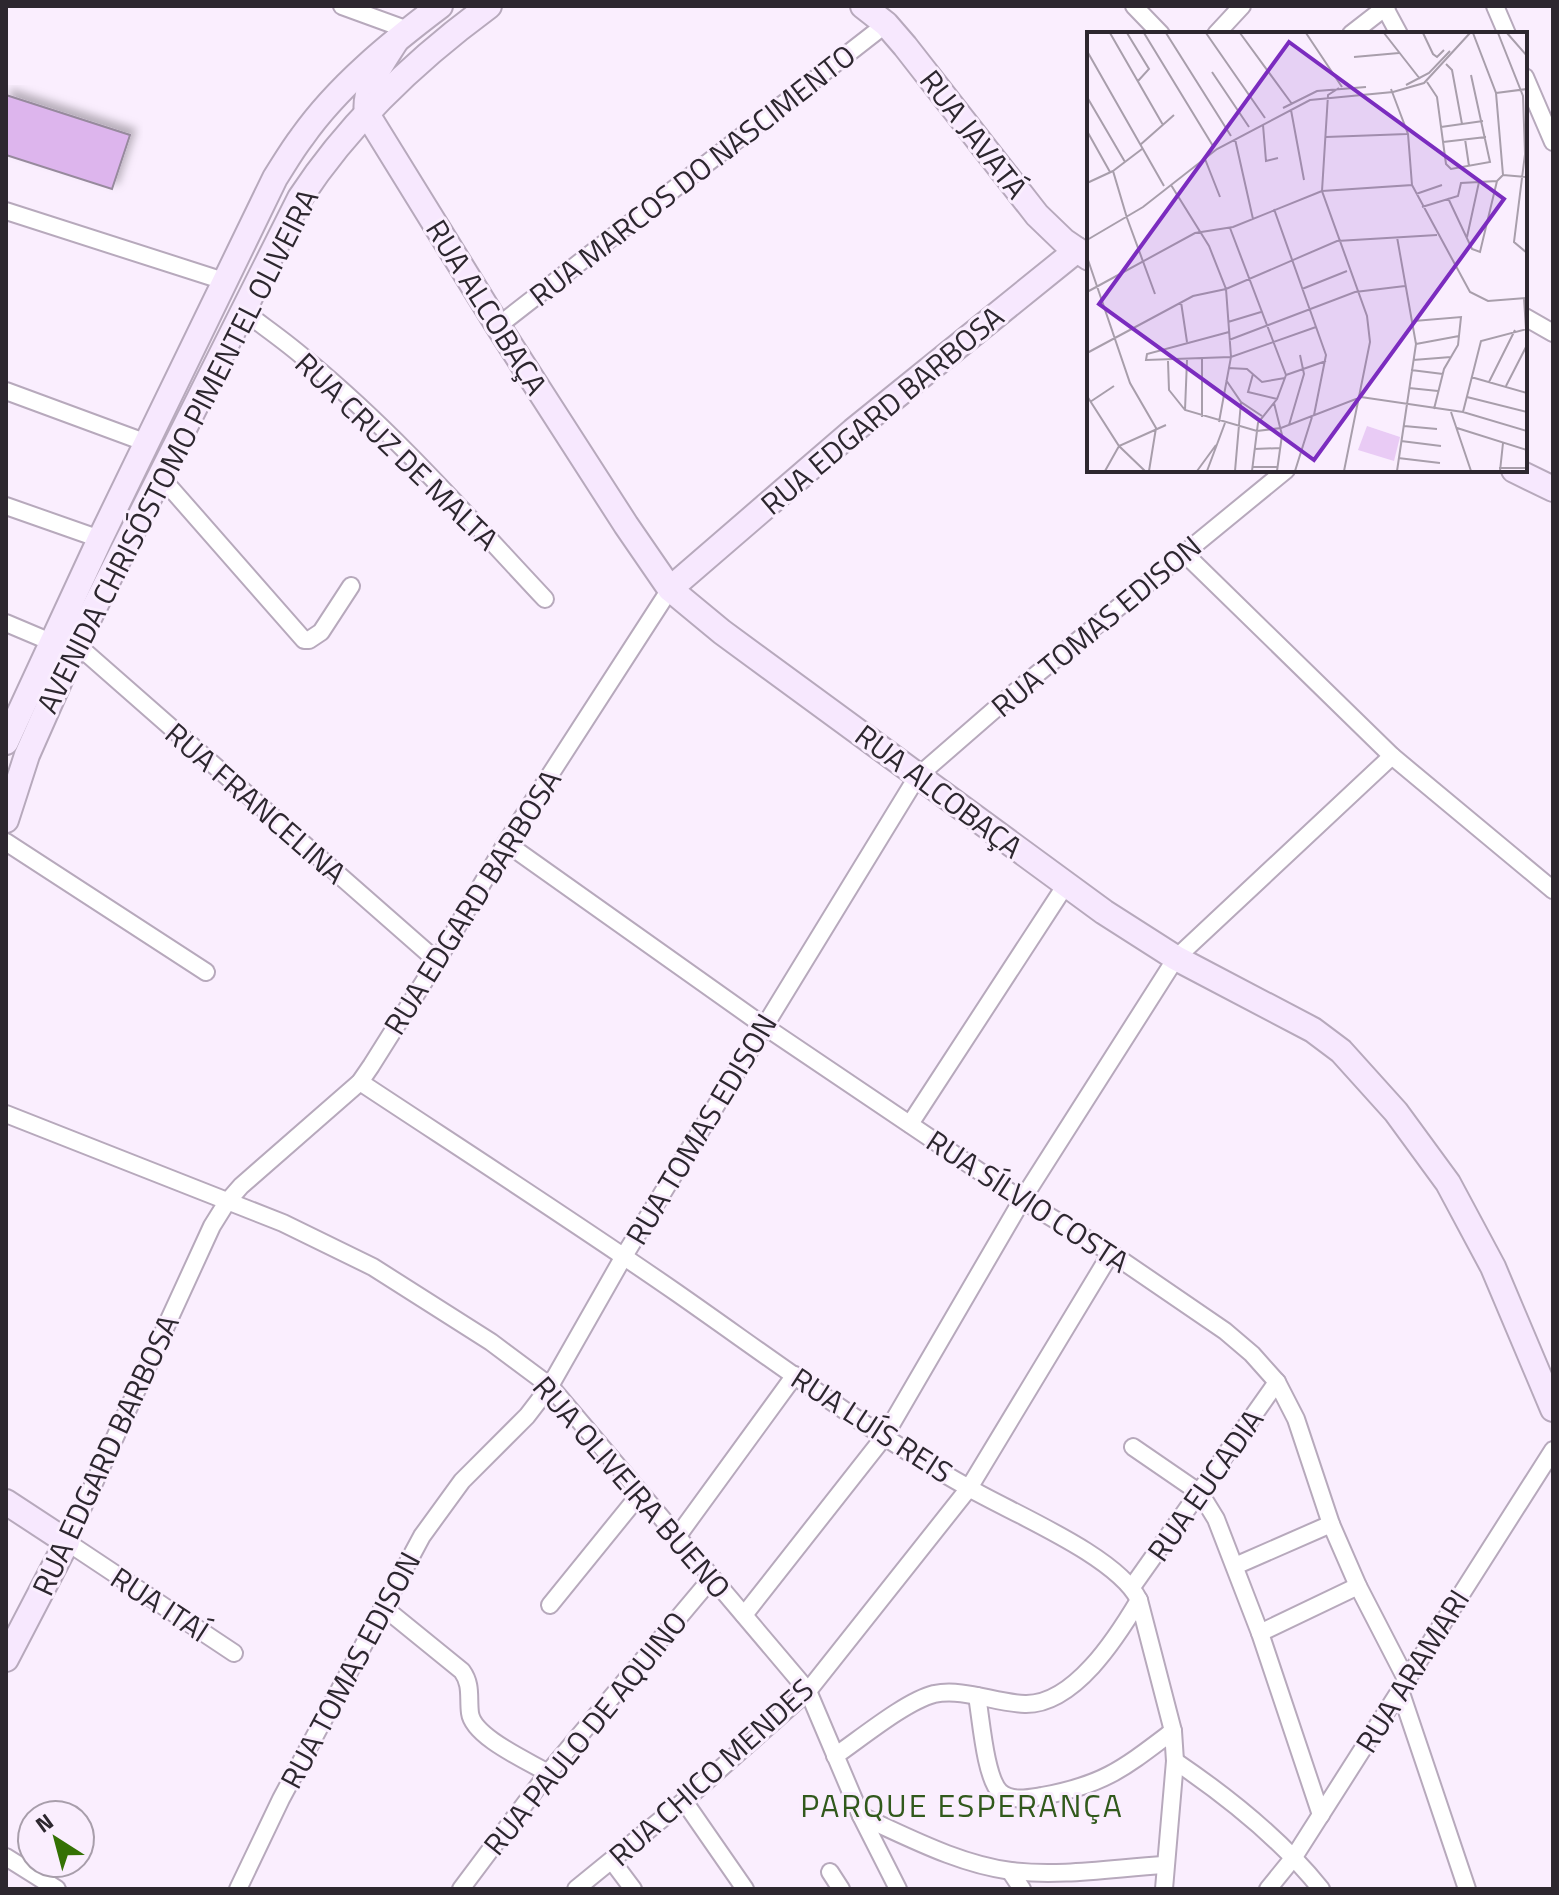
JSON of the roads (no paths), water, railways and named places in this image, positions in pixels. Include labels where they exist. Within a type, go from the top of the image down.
[{"type":"main road","name":"AVENIDA CHRISÓSTOMO PIMENTEL OLIVEIRA","points":[[6,742],[100,539],[275,178],[302,135],[351,82],[440,6]]},
{"type":"main road","name":"AVENIDA CHRISÓSTOMO PIMENTEL OLIVEIRA","points":[[6,820],[27,755],[76,644],[300,198],[332,152],[367,114],[418,64],[489,6]]},
{"type":"main road","name":"RUA JAVATÁ","points":[[863,6],[886,24],[1037,215],[1083,254]]},
{"type":"main road","points":[[367,114],[369,88],[402,36]]},
{"type":"main road","name":"RUA ALCOBAÇA","points":[[367,114],[498,326],[670,589],[722,632],[1065,886],[1176,958],[1313,1030],[1341,1051],[1374,1085],[1448,1183],[1493,1267],[1553,1409]]},
{"type":"main road","name":"RUA EDGARD BARBOSA","points":[[670,589],[853,431],[1083,254]]},
{"type":"main road","points":[[1518,472],[1553,489]]},
{"type":"main road","name":"RUA ITAÍ","points":[[6,1502],[67,1542]]},
{"type":"main road","name":"RUA EDGARD BARBOSA","points":[[6,1659],[67,1542]]},
{"type":"street","points":[[342,6],[402,36]]},
{"type":"street","points":[[1134,6],[1159,32]]},
{"type":"street","points":[[1218,32],[1242,6]]},
{"type":"street","points":[[1495,6],[1506,32]]},
{"type":"street","points":[[1354,32],[1386,7],[1398,32]]},
{"type":"street","name":"RUA MARCOS DO NASCIMENTO","points":[[498,326],[886,24]]},
{"type":"street","points":[[1527,82],[1553,142]]},
{"type":"street","points":[[6,211],[224,281]]},
{"type":"street","name":"RUA CRUZ DE MALTA","points":[[242,310],[310,362],[366,413],[545,599]]},
{"type":"street","points":[[1527,318],[1553,333]]},
{"type":"street","points":[[6,391],[147,443]]},
{"type":"street","name":"RUA TOMAS EDISON","points":[[238,1889],[281,1799],[382,1606],[440,1507],[527,1416],[550,1386],[624,1256],[917,777],[1284,472]]},
{"type":"street","points":[[160,476],[304,640],[321,632],[351,586]]},
{"type":"street","points":[[6,506],[100,539]]},
{"type":"street","points":[[1184,553],[1392,756],[1553,890]]},
{"type":"street","name":"RUA EDGARD BARBOSA","points":[[67,1542],[212,1226],[227,1202],[241,1186],[360,1082],[437,961],[506,843],[670,589]]},
{"type":"street","points":[[6,623],[51,642]]},
{"type":"street","name":"RUA FRANCELINA","points":[[76,644],[437,961]]},
{"type":"street","points":[[744,1615],[884,1437],[1022,1200],[1176,958],[1392,756]]},
{"type":"street","points":[[6,842],[206,972]]},
{"type":"street","name":"RUA SÍLVIO COSTA","points":[[506,843],[764,1026],[1022,1200],[1111,1253],[1225,1331],[1252,1354],[1277,1382],[1296,1419],[1331,1524],[1403,1684],[1467,1889]]},
{"type":"street","points":[[910,1124],[1065,886]]},
{"type":"street","name":"RUA LUÍS REIS","points":[[360,1082],[624,1256],[884,1437],[969,1488],[1091,1554],[1117,1571],[1136,1593]]},
{"type":"street","name":"RUA OLIVEIRA BUENO","points":[[6,1114],[283,1223],[373,1267],[491,1342],[550,1386],[808,1691],[861,1816],[898,1889]]},
{"type":"street","name":"RUA CHICO MENDES","points":[[576,1889],[684,1801],[808,1691],[969,1488],[1111,1253]]},
{"type":"street","points":[[677,1537],[795,1375]]},
{"type":"street","name":"RUA EUCADIA","points":[[835,1756],[908,1706],[930,1695],[948,1692],[1025,1704],[1043,1702],[1062,1692],[1110,1646],[1136,1593],[1277,1382]]},
{"type":"street","points":[[1133,1447],[1200,1493],[1216,1519],[1260,1633],[1321,1815]]},
{"type":"street","name":"RUA ARAMARI","points":[[1268,1889],[1294,1857],[1553,1450]]},
{"type":"street","points":[[550,1605],[640,1494]]},
{"type":"street","points":[[1235,1566],[1331,1524]]},
{"type":"street","name":"RUA ITAÍ","points":[[67,1542],[234,1653]]},
{"type":"street","name":"RUA PAULO DE AQUINO","points":[[461,1889],[548,1773],[711,1579]]},
{"type":"street","points":[[1260,1633],[1358,1586]]},
{"type":"street","points":[[1136,1593],[1173,1731],[1175,1761],[1164,1889]]},
{"type":"street","points":[[382,1606],[462,1671],[467,1678],[470,1713],[477,1728],[548,1773]]},
{"type":"street","points":[[977,1696],[992,1777],[1000,1791],[1012,1798],[1077,1790],[1105,1779],[1173,1731]]},
{"type":"street","points":[[1175,1761],[1203,1780],[1294,1857],[1321,1889]]},
{"type":"street","points":[[684,1801],[745,1889]]},
{"type":"street","points":[[861,1816],[968,1862],[1010,1871],[1046,1873],[1164,1865]]},
{"type":"street","points":[[6,1857],[57,1889]]},
{"type":"street","points":[[612,1861],[633,1889]]},
{"type":"street","points":[[1010,1871],[1022,1889]]},
{"type":"street","points":[[830,1872],[841,1889]]},
{"type":"district","name":"PARQUE ESPERANÇA","points":[[962,1805]]}]
